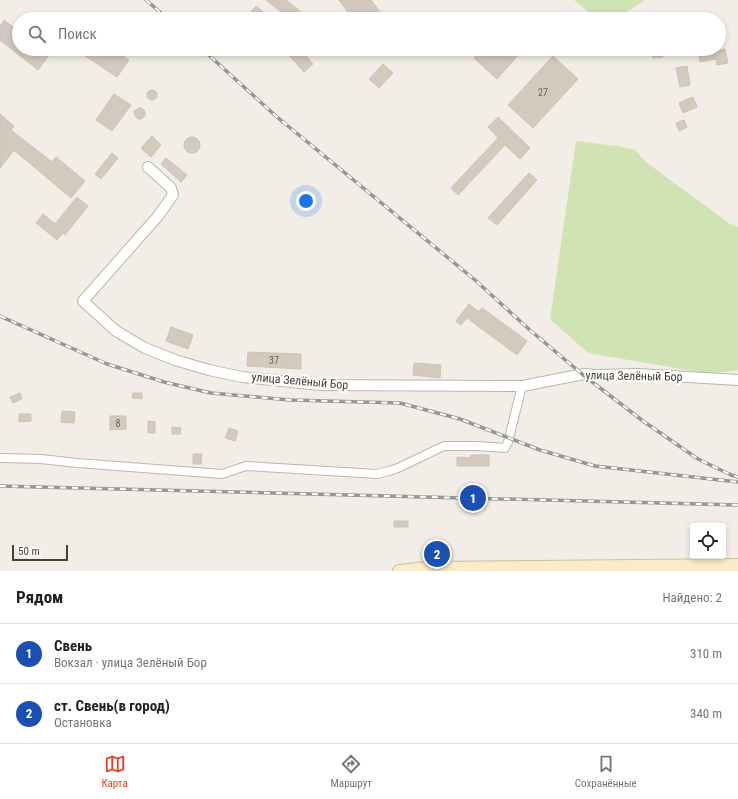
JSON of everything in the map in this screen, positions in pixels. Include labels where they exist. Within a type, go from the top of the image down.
[{"type":"main road","points":[[399,571],[426,568],[738,564]]},
{"type":"street","name":"улица Зелёный Бор","points":[[148,166],[171,188],[173,195],[158,216],[83,301],[116,331],[145,348],[175,360],[209,370],[242,376],[320,385],[522,386],[584,374],[638,374],[738,380]]},
{"type":"street","points":[[0,458],[41,459],[222,474],[246,466],[377,474],[398,468],[444,446],[502,448],[506,446],[522,386]]},
{"type":"green space","points":[[574,0],[645,0],[626,12],[589,12]]},
{"type":"green space","points":[[576,141],[618,146],[635,150],[647,163],[730,224],[738,227],[738,370],[711,374],[588,353],[550,319]]},
{"type":"building","points":[[266,0],[286,0],[301,12],[281,12]]},
{"type":"building","points":[[339,0],[371,0],[380,12],[348,12]]},
{"type":"building","points":[[256,6],[263,12],[251,12]]},
{"type":"building","points":[[4,20],[12,26],[12,49],[0,40],[0,26]]},
{"type":"building","points":[[726,54],[728,63],[717,65],[716,59],[700,62],[699,56],[726,56]]},
{"type":"building","points":[[20,56],[48,56],[38,70]]},
{"type":"building","points":[[86,56],[123,56],[129,60],[117,77]]},
{"type":"building","points":[[290,56],[306,56],[313,64],[304,72]]},
{"type":"building","points":[[476,56],[517,56],[497,79],[474,58]]},
{"type":"building","points":[[553,56],[578,79],[533,128],[508,105]]},
{"type":"building","points":[[653,56],[663,57],[653,58]]},
{"type":"building","points":[[383,64],[393,73],[379,88],[369,79]]},
{"type":"building","points":[[687,66],[690,85],[680,87],[676,68]]},
{"type":"building","points":[[152,90],[157,95],[152,100],[147,95]]},
{"type":"building","points":[[114,94],[131,105],[112,131],[96,120]]},
{"type":"building","points":[[693,97],[697,107],[683,113],[679,103]]},
{"type":"building","points":[[139,108],[145,111],[145,116],[141,119],[138,119],[135,116],[134,111]]},
{"type":"building","points":[[0,114],[14,126],[11,130],[52,162],[56,157],[85,181],[71,198],[14,150],[0,168]]},
{"type":"building","points":[[498,117],[530,148],[520,159],[505,145],[458,195],[451,188],[498,138],[488,127]]},
{"type":"building","points":[[684,120],[687,127],[679,131],[676,123]]},
{"type":"building","points":[[152,136],[161,145],[151,157],[141,148]]},
{"type":"building","points":[[192,137],[198,139],[200,145],[198,151],[192,153],[186,151],[184,145],[186,139]]},
{"type":"building","points":[[112,153],[118,158],[101,179],[95,174]]},
{"type":"building","points":[[166,158],[187,175],[181,182],[161,164]]},
{"type":"building","points":[[529,173],[537,180],[497,225],[488,218]]},
{"type":"building","points":[[77,197],[88,206],[65,235],[63,233],[57,240],[36,223],[43,214],[55,224]]},
{"type":"building","points":[[469,304],[479,312],[482,308],[527,341],[517,355],[467,318],[461,325],[456,321]]},
{"type":"building","points":[[171,327],[193,335],[188,349],[166,341]]},
{"type":"building","points":[[248,352],[301,354],[301,369],[247,366]]},
{"type":"building","points":[[414,363],[441,365],[440,378],[413,375]]},
{"type":"building","points":[[20,393],[22,399],[13,403],[10,397]]},
{"type":"building","points":[[133,393],[142,393],[142,399],[132,398]]},
{"type":"building","points":[[62,411],[75,412],[74,423],[61,422]]},
{"type":"building","points":[[19,414],[31,414],[31,421],[19,422]]},
{"type":"building","points":[[110,416],[126,416],[126,429],[110,430]]},
{"type":"building","points":[[148,421],[155,422],[155,433],[148,433]]},
{"type":"building","points":[[172,427],[181,428],[180,434],[172,434]]},
{"type":"building","points":[[229,428],[238,431],[235,441],[225,438]]},
{"type":"building","points":[[193,454],[202,454],[201,464],[193,464]]},
{"type":"building","points":[[471,455],[489,455],[489,466],[457,466],[457,457],[471,458]]},
{"type":"building","points":[[394,521],[408,521],[408,527],[394,527]]},
{"type":"railway","points":[[146,0],[160,12]]},
{"type":"railway","points":[[210,56],[277,117],[475,280],[531,331],[582,374],[643,421],[698,459],[738,477]]},
{"type":"railway","points":[[0,316],[107,364],[164,382],[211,393],[290,400],[400,403],[460,419],[540,450],[595,466],[738,482]]},
{"type":"railway","points":[[0,486],[738,505]]},
{"type":"place","name":"Свень","points":[[473,498]]},
{"type":"place","name":"ст. Свень(в город)","points":[[437,554]]}]
